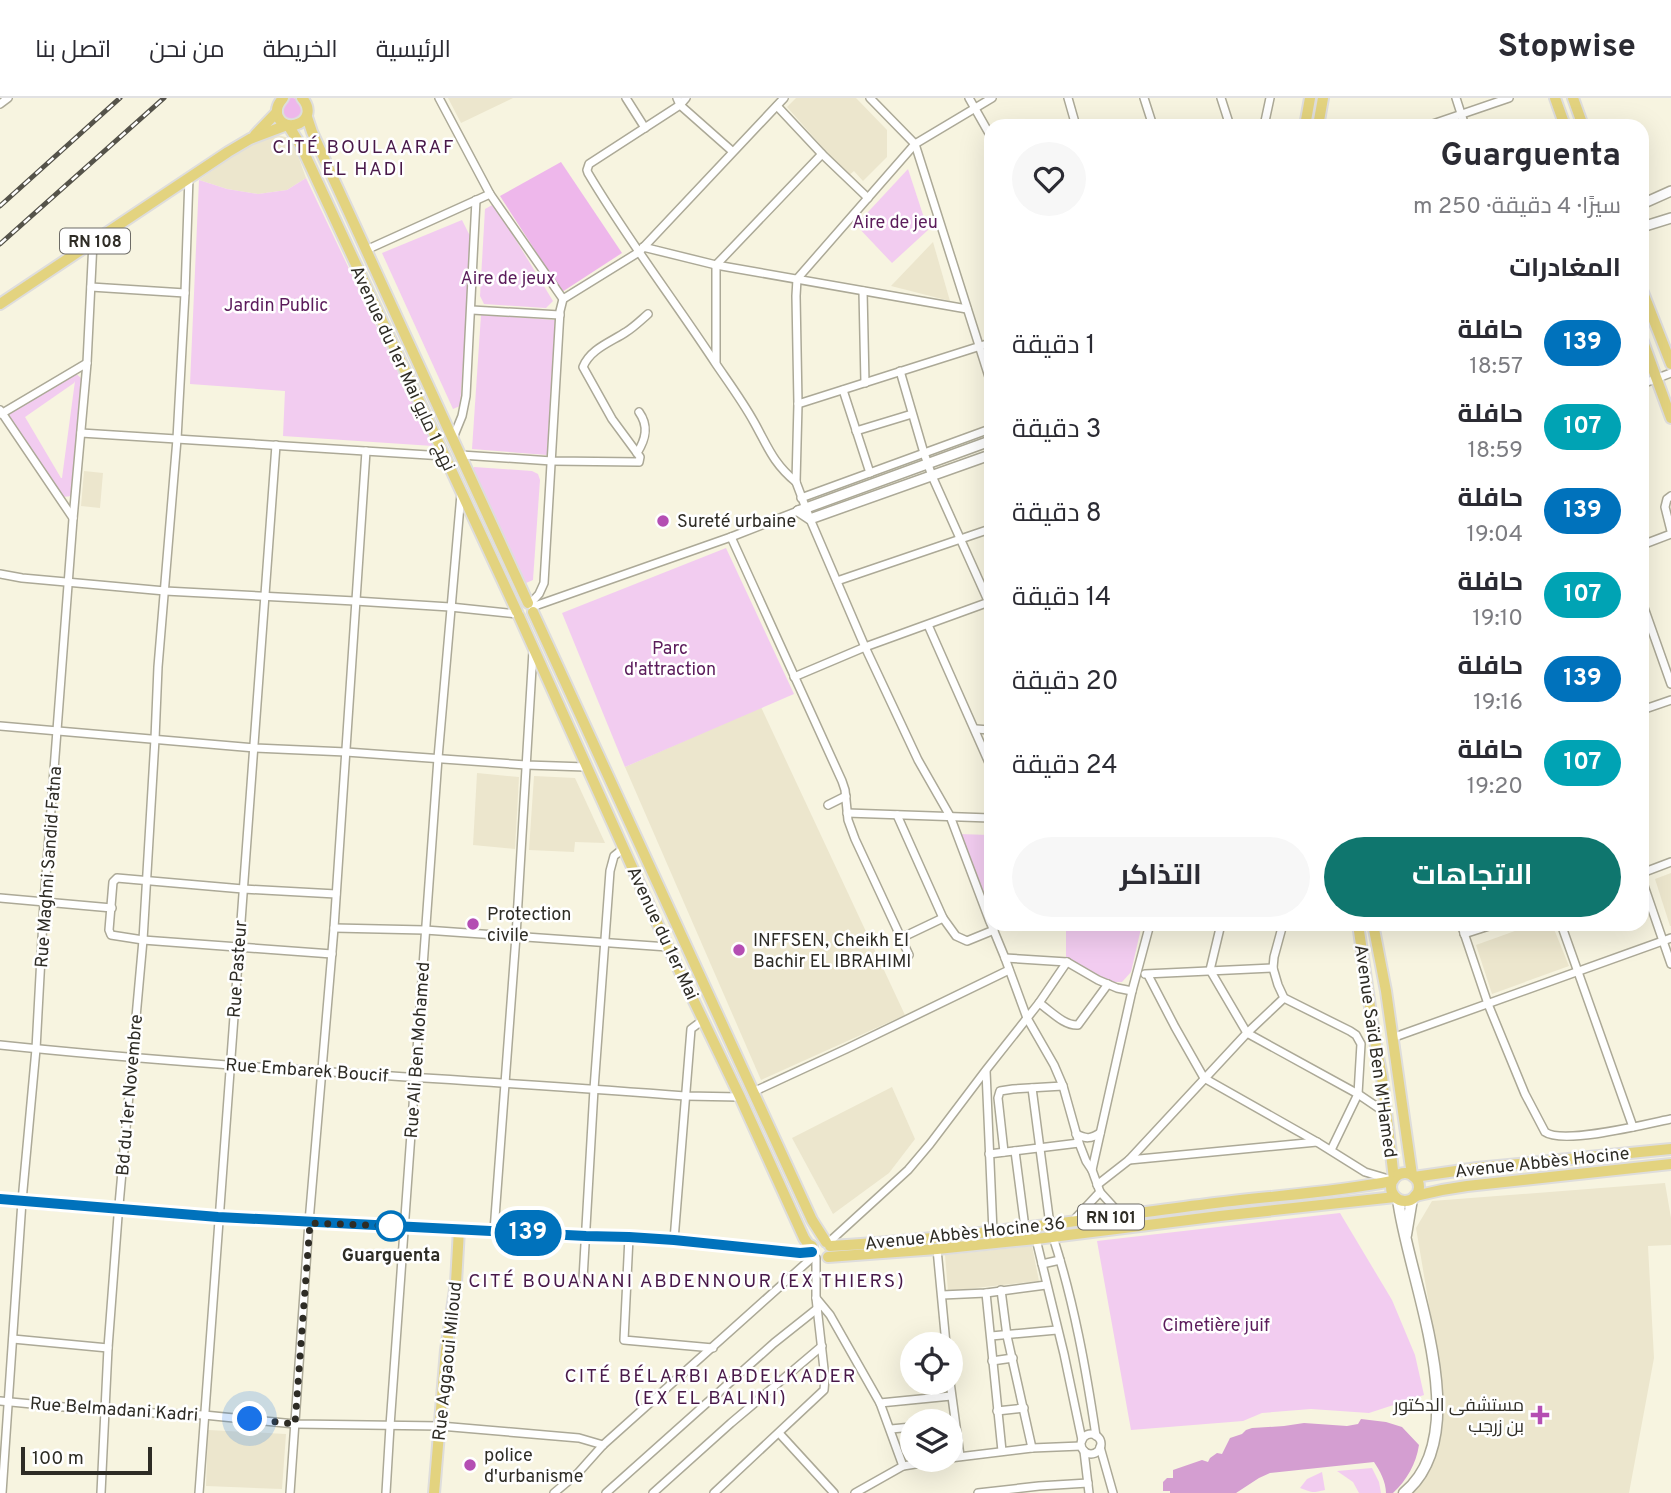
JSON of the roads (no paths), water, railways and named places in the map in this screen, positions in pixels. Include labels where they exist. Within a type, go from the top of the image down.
[{"type":"main road","points":[[287,125],[301,123],[305,107],[317,98]]},
{"type":"main road","points":[[1306,119],[1310,98]]},
{"type":"main road","points":[[1319,119],[1323,98]]},
{"type":"main road","points":[[1555,98],[1562,119]]},
{"type":"main road","points":[[1573,98],[1580,119]]},
{"type":"main road","points":[[250,139],[277,112],[281,99]]},
{"type":"main road","name":"Avenue du 1er Mai نهج 1 مايو","points":[[305,107],[312,132],[531,606]]},
{"type":"main road","name":"Avenue du 1er Mai نهج 1 مايو","points":[[277,112],[280,120],[287,125],[301,145],[518,614]]},
{"type":"main road","name":"RN 108","points":[[0,304],[189,177],[250,139],[287,125]]},
{"type":"main road","points":[[1649,308],[1671,364]]},
{"type":"main road","points":[[1649,357],[1671,418]]},
{"type":"main road","points":[[444,456],[461,455]]},
{"type":"main road","points":[[518,614],[521,604],[531,606]]},
{"type":"main road","name":"Avenue du 1er Mai","points":[[531,606],[812,1220],[823,1251]]},
{"type":"main road","name":"Avenue du 1er Mai","points":[[518,614],[803,1238],[823,1251]]},
{"type":"main road","points":[[624,848],[639,841]]},
{"type":"main road","name":"Avenue Saïd Ben M'Hamed","points":[[1359,931],[1382,1077],[1393,1180]]},
{"type":"main road","name":"Avenue Saïd Ben M'Hamed","points":[[1374,931],[1386,991],[1413,1176]]},
{"type":"main road","points":[[703,1020],[718,1013]]},
{"type":"main road","points":[[740,1097],[753,1091]]},
{"type":"main road","name":"Avenue Abbès Hocine","points":[[1413,1176],[1671,1149]]},
{"type":"main road","name":"Avenue Abbès Hocine","points":[[1413,1197],[1442,1190],[1671,1164]]},
{"type":"main road","points":[[1404,1493],[1432,1454],[1436,1411],[1435,1366],[1424,1307],[1396,1198],[1391,1189],[1393,1180],[1402,1174],[1413,1176],[1418,1184],[1406,1236]]},
{"type":"main road","name":"Avenue Abbès Hocine 36","points":[[823,1251],[1351,1188],[1393,1180]]},
{"type":"main road","points":[[1396,1198],[1403,1201],[1413,1197]]},
{"type":"main road","name":"Avenue Abbès Hocine 36","points":[[823,1251],[937,1249],[1396,1198]]},
{"type":"main road","name":"RN 101","points":[[0,1199],[118,1212],[629,1237],[800,1253],[823,1251]]},
{"type":"main road","name":"Rue Aggaoui Miloud","points":[[435,1493],[459,1229]]},
{"type":"street","points":[[0,104],[8,98]]},
{"type":"street","points":[[439,98],[490,194],[563,299]]},
{"type":"street","points":[[626,98],[645,128]]},
{"type":"street","points":[[687,98],[589,164],[587,170],[716,363],[754,422],[770,454],[796,482]]},
{"type":"street","points":[[531,606],[544,583],[559,315],[563,299],[641,249],[784,98]]},
{"type":"street","points":[[870,98],[915,145],[984,362]]},
{"type":"street","points":[[969,98],[984,124]]},
{"type":"street","points":[[984,902],[950,816],[918,760],[865,648],[810,519],[802,510],[796,482],[796,296],[797,279],[915,145],[992,98]]},
{"type":"street","points":[[1068,98],[1074,119]]},
{"type":"street","points":[[1144,98],[1151,119]]},
{"type":"street","points":[[1221,98],[1228,119]]},
{"type":"street","points":[[1265,119],[1269,98]]},
{"type":"street","points":[[1456,98],[1463,119]]},
{"type":"street","points":[[1447,119],[1508,98]]},
{"type":"street","points":[[679,102],[732,151]]},
{"type":"street","points":[[777,106],[868,198]]},
{"type":"street","points":[[716,363],[716,265],[822,154]]},
{"type":"street","name":"Bd du 1er Novembre","points":[[102,1493],[108,1348],[143,940],[158,667],[177,439],[189,177]]},
{"type":"street","points":[[1649,201],[1671,191]]},
{"type":"street","points":[[366,250],[490,194]]},
{"type":"street","points":[[453,438],[466,396],[476,200]]},
{"type":"street","points":[[1649,225],[1671,218]]},
{"type":"street","name":"Rue Maghni Sandid Fatna","points":[[2,1493],[22,1201],[36,1049],[44,902],[87,363],[93,242]]},
{"type":"street","points":[[641,249],[716,265],[967,309]]},
{"type":"street","points":[[91,287],[185,293]]},
{"type":"street","points":[[863,291],[865,383]]},
{"type":"street","points":[[472,310],[559,315]]},
{"type":"street","points":[[461,455],[552,461],[639,462],[641,460],[637,453],[612,419],[583,367],[586,359],[597,350],[627,332],[648,314]]},
{"type":"street","points":[[798,404],[984,345]]},
{"type":"street","points":[[73,519],[1,413],[87,363]]},
{"type":"street","points":[[900,371],[932,476],[984,589]]},
{"type":"street","points":[[1649,381],[1671,373]]},
{"type":"street","points":[[843,390],[870,473]]},
{"type":"street","points":[[637,453],[645,434],[644,418],[639,412]]},
{"type":"street","points":[[856,431],[912,414]]},
{"type":"street","points":[[801,498],[984,431]]},
{"type":"street","points":[[81,433],[444,456]]},
{"type":"street","points":[[531,606],[732,537],[984,443]]},
{"type":"street","name":"Rue Pasteur","points":[[199,1493],[276,445]]},
{"type":"street","points":[[290,1493],[334,928],[366,451]]},
{"type":"street","points":[[810,519],[984,457]]},
{"type":"street","points":[[450,607],[461,494]]},
{"type":"street","points":[[1649,542],[1671,533],[1665,507],[1671,496]]},
{"type":"street","points":[[837,581],[984,531]]},
{"type":"street","points":[[732,537],[842,781],[848,820],[855,839],[909,955]]},
{"type":"street","points":[[0,574],[165,591],[450,607],[518,614]]},
{"type":"street","points":[[793,677],[984,602]]},
{"type":"street","name":"Rue Ali Ben Mohamed","points":[[386,1493],[450,607]]},
{"type":"street","points":[[928,625],[984,750]]},
{"type":"street","points":[[1649,634],[1671,684]]},
{"type":"street","points":[[494,1231],[516,936],[533,647]]},
{"type":"street","points":[[1649,708],[1671,700]]},
{"type":"street","points":[[0,726],[255,748],[586,767]]},
{"type":"street","points":[[976,729],[984,730]]},
{"type":"street","points":[[828,805],[846,796]]},
{"type":"street","points":[[847,813],[984,818]]},
{"type":"street","points":[[897,815],[943,918],[956,936],[967,941],[984,931]]},
{"type":"street","points":[[583,1279],[594,1089],[612,861],[624,848]]},
{"type":"street","points":[[1649,870],[1671,862]]},
{"type":"street","points":[[332,954],[143,940],[110,934],[117,878],[336,894]]},
{"type":"street","points":[[1649,897],[1667,940],[1671,964]]},
{"type":"street","points":[[0,898],[112,908]]},
{"type":"street","points":[[901,938],[943,918]]},
{"type":"street","points":[[334,928],[425,930],[668,947]]},
{"type":"street","points":[[995,931],[1027,1018],[1063,1086],[1086,1161],[1099,1189],[1121,1216]]},
{"type":"street","points":[[1091,1170],[1148,931]]},
{"type":"street","points":[[1219,931],[1210,970],[1247,1033],[1358,1094],[1386,1113]]},
{"type":"street","points":[[1281,931],[1273,968],[1284,998],[1350,1031],[1359,1038],[1361,1044],[1358,1094],[1331,1150]]},
{"type":"street","points":[[1463,931],[1488,1004],[1525,1094],[1545,1132],[1551,1136],[1580,1135],[1671,1119]]},
{"type":"street","points":[[1464,934],[1473,931]]},
{"type":"street","points":[[1564,931],[1633,1127]]},
{"type":"street","points":[[1392,1038],[1667,940]]},
{"type":"street","points":[[1005,958],[1067,962],[1108,984],[1132,991]]},
{"type":"street","points":[[554,1493],[578,1473],[603,1445],[823,1251],[908,1170],[1039,1003],[1067,962]]},
{"type":"street","points":[[1138,972],[1148,975],[1273,968]]},
{"type":"street","points":[[753,1091],[1009,970]]},
{"type":"street","points":[[1148,975],[1204,1078],[1365,1172],[1393,1180]]},
{"type":"street","points":[[1039,1003],[1068,1024],[1078,1025],[1108,984]]},
{"type":"street","points":[[1073,1221],[1099,1189],[1204,1078],[1284,998]]},
{"type":"street","points":[[674,1240],[691,1029],[703,1020]]},
{"type":"street","points":[[1361,1044],[1375,1041]]},
{"type":"street","name":"Rue Embarek Boucif","points":[[0,1045],[133,1059],[685,1097],[740,1097]]},
{"type":"street","points":[[986,1070],[993,1232]]},
{"type":"street","points":[[1004,1152],[998,1094],[1004,1090],[1063,1086]]},
{"type":"street","points":[[1032,1088],[1049,1225]]},
{"type":"street","points":[[1076,1134],[1092,1138],[1100,1133]]},
{"type":"street","points":[[1129,1160],[1317,1142]]},
{"type":"street","points":[[989,1154],[1079,1143]]},
{"type":"street","points":[[1015,1151],[1025,1228]]},
{"type":"street","points":[[629,1237],[624,1340],[713,1348]]},
{"type":"street","points":[[1053,1237],[1081,1348],[1096,1436],[1100,1441],[1113,1493]]},
{"type":"street","points":[[1036,1239],[1064,1354],[1089,1493]]},
{"type":"street","points":[[937,1249],[945,1332]]},
{"type":"street","points":[[715,1493],[824,1390],[816,1298],[823,1251]]},
{"type":"street","points":[[1042,1264],[1060,1259]]},
{"type":"street","points":[[942,1295],[986,1293],[1046,1285]]},
{"type":"street","points":[[1001,1290],[1007,1336],[1032,1448]]},
{"type":"street","points":[[986,1293],[1002,1451]]},
{"type":"street","points":[[816,1298],[830,1315],[880,1403],[900,1457]]},
{"type":"street","points":[[606,1493],[774,1343],[818,1308]]},
{"type":"street","points":[[991,1336],[1057,1330]]},
{"type":"street","points":[[13,1339],[108,1348]]},
{"type":"street","points":[[653,1493],[822,1346]]},
{"type":"street","points":[[1064,1354],[1081,1348]]},
{"type":"street","points":[[992,1361],[1013,1359]]},
{"type":"street","points":[[880,1403],[951,1396],[951,1409]]},
{"type":"street","name":"Rue Belmadani Kadri","points":[[0,1401],[295,1424],[440,1426],[579,1438],[603,1445]]},
{"type":"street","points":[[997,1411],[1024,1408]]},
{"type":"street","points":[[891,1429],[900,1428]]},
{"type":"street","points":[[779,1433],[834,1493]]},
{"type":"street","points":[[1082,1446],[1086,1435],[1096,1436]]},
{"type":"street","points":[[963,1456],[1082,1446],[1093,1453],[1100,1447]]},
{"type":"street","points":[[855,1493],[900,1468]]},
{"type":"street","points":[[978,1493],[1088,1483]]},
{"type":"railway","points":[[0,206],[120,98]]},
{"type":"railway","points":[[0,244],[164,98]]},
{"type":"place","name":"Sureté urbaine","points":[[663,521]]},
{"type":"place","name":"Protection civile","points":[[473,924]]},
{"type":"place","name":"INFFSEN, Cheikh El Bachir EL IBRAHIMI","points":[[739,950]]},
{"type":"place","name":"Guarguenta","points":[[391,1226]]},
{"type":"place","name":"مستشفى الدكتور بن زرجب","points":[[1540,1415]]},
{"type":"place","name":"police d'urbanisme","points":[[470,1465]]},
{"type":"district","name":"CITÉ BOULAARAF EL HADI","points":[[364,157]]},
{"type":"district","name":"CITÉ BOUANANI ABDENNOUR (EX THIERS)","points":[[687,1280]]},
{"type":"district","name":"CITÉ BÉLARBI ABDELKADER (EX EL BALINI)","points":[[711,1386]]},
{"type":"park label","name":"Aire de jeu","points":[[895,222]]},
{"type":"park label","name":"Aire de jeux","points":[[508,278]]},
{"type":"park label","name":"Jardin Public","points":[[276,305]]},
{"type":"park label","name":"Parc d'attraction","points":[[670,658]]},
{"type":"park label","name":"Cimetière juif","points":[[1216,1325]]}]
